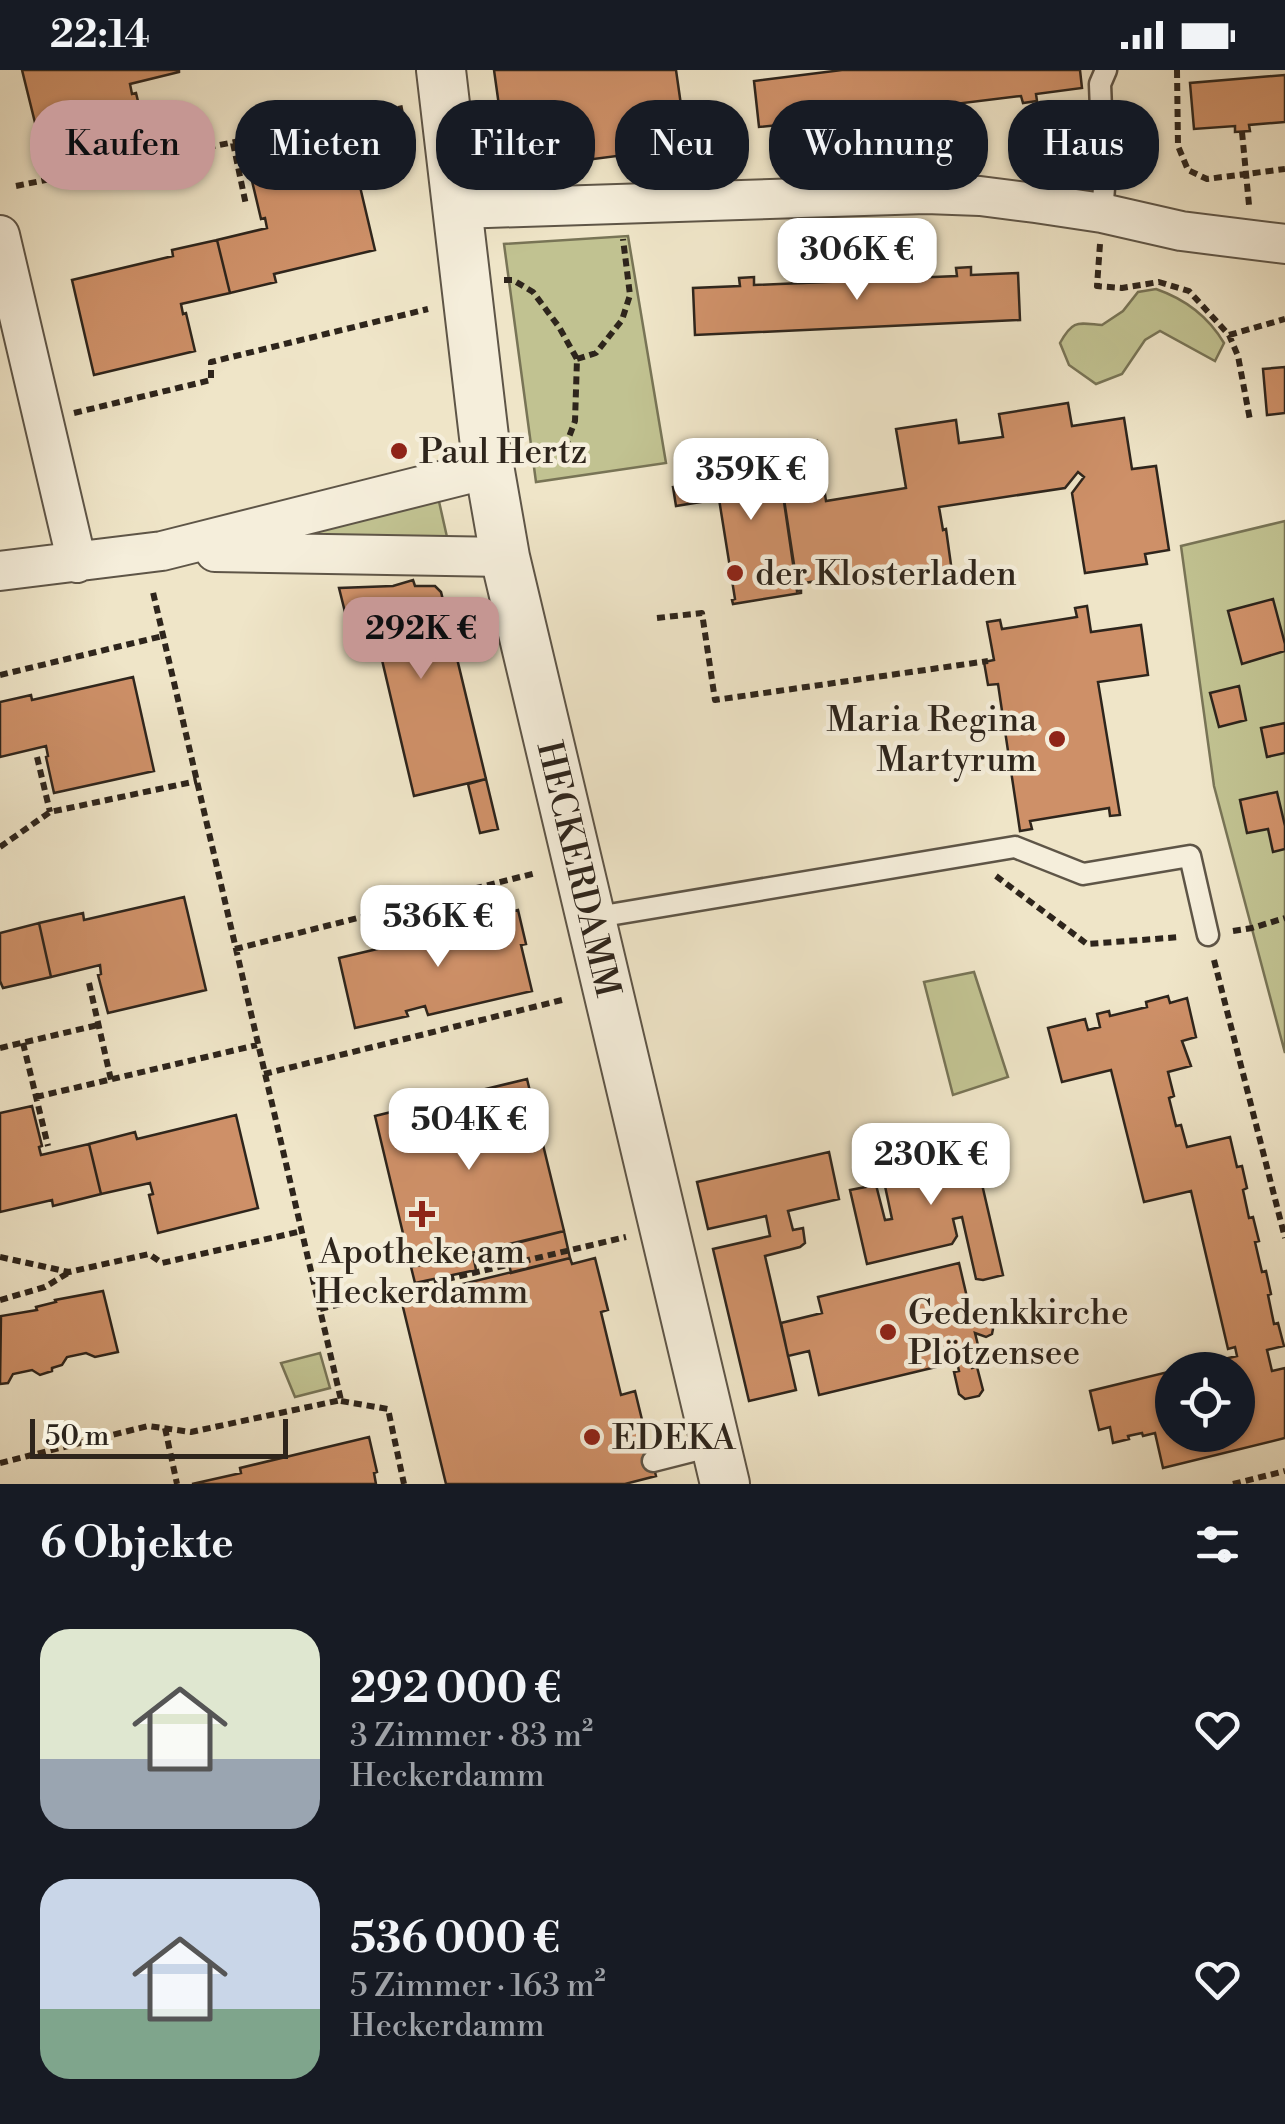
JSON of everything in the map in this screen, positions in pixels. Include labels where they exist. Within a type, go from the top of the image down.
[{"type":"street","name":"HECKERDAMM","points":[[441,70],[458,209],[505,467],[505,557],[721,1464]]},
{"type":"street","points":[[458,209],[926,194],[980,196],[1101,226],[1285,244]]},
{"type":"street","points":[[0,235],[77,563]]},
{"type":"street","points":[[157,568],[505,467]]},
{"type":"street","points":[[0,571],[77,563],[157,568],[505,557]]},
{"type":"lane","points":[[1101,226],[1104,188],[1100,84],[1106,70]]},
{"type":"lane","points":[[591,918],[1015,847],[1083,874],[1190,856],[1208,935]]},
{"type":"lane","points":[[652,1462],[721,1464]]},
{"type":"path","points":[[1177,70],[1178,146],[1188,170],[1207,178],[1285,168]]},
{"type":"path","points":[[1242,132],[1250,216]]},
{"type":"path","points":[[16,186],[235,141]]},
{"type":"path","points":[[232,142],[246,206]]},
{"type":"path","points":[[1101,226],[1096,286],[1122,288],[1160,282],[1188,291],[1229,335],[1238,356],[1250,420]]},
{"type":"path","points":[[577,359],[596,353],[622,320],[630,294],[621,231]]},
{"type":"path","points":[[498,280],[513,280],[533,292],[577,359],[575,421],[566,445],[540,459],[505,467]]},
{"type":"path","points":[[43,420],[211,380],[212,362],[428,309]]},
{"type":"path","points":[[1229,335],[1285,319]]},
{"type":"path","points":[[157,568],[163,636],[341,1400]]},
{"type":"path","points":[[656,618],[702,613],[715,700],[988,661]]},
{"type":"path","points":[[0,675],[163,636]]},
{"type":"path","points":[[37,757],[50,812]]},
{"type":"path","points":[[0,847],[50,812],[196,781]]},
{"type":"path","points":[[970,856],[1086,944],[1208,935],[1285,918]]},
{"type":"path","points":[[235,949],[536,873]]},
{"type":"path","points":[[1208,935],[1285,1238]]},
{"type":"path","points":[[89,982],[110,1080]]},
{"type":"path","points":[[264,1074],[566,999]]},
{"type":"path","points":[[0,1048],[98,1025]]},
{"type":"path","points":[[23,1042],[48,1146]]},
{"type":"path","points":[[36,1097],[257,1045]]},
{"type":"path","points":[[0,1300],[45,1287],[69,1272],[149,1254],[162,1263],[302,1230]]},
{"type":"path","points":[[320,1309],[626,1237]]},
{"type":"path","points":[[0,1257],[69,1272]]},
{"type":"path","points":[[0,1463],[148,1426],[191,1432],[341,1400],[388,1409],[404,1484]]},
{"type":"path","points":[[165,1428],[178,1484]]},
{"type":"path","points":[[1233,1484],[1285,1471]]},
{"type":"green space","points":[[628,236],[666,463],[536,482],[504,244]]},
{"type":"green space","points":[[1156,289],[1186,303],[1211,325],[1224,343],[1215,361],[1160,331],[1145,340],[1122,374],[1096,384],[1069,365],[1060,343],[1073,326],[1102,325],[1123,311],[1138,292]]},
{"type":"green space","points":[[438,497],[447,537],[266,541]]},
{"type":"green space","points":[[1285,521],[1285,1053],[1214,786],[1181,546]]},
{"type":"green space","points":[[974,972],[1008,1077],[953,1095],[924,982]]},
{"type":"green space","points":[[320,1353],[330,1388],[295,1397],[281,1363]]},
{"type":"building","points":[[22,70],[179,70],[130,84],[138,100],[30,102]]},
{"type":"building","points":[[494,70],[676,70],[680,100],[615,100],[615,156],[595,159],[595,100],[498,100]]},
{"type":"building","points":[[842,70],[1080,70],[1082,88],[1036,94],[1037,100],[1022,100],[1021,96],[988,100],[769,100],[769,126],[759,127],[754,81]]},
{"type":"building","points":[[1285,75],[1285,122],[1249,125],[1250,131],[1235,132],[1235,126],[1194,129],[1190,83]]},
{"type":"building","points":[[254,190],[361,190],[375,250],[274,274],[276,282],[230,293],[217,240],[267,228],[265,218],[261,219]]},
{"type":"building","points":[[217,240],[230,293],[181,304],[195,351],[94,375],[72,280],[173,256],[172,250]]},
{"type":"building","points":[[971,267],[971,275],[1018,273],[1020,320],[695,335],[693,288],[740,286],[739,278],[754,277],[754,285],[849,281],[848,273],[862,272],[862,280],[957,276],[956,268]]},
{"type":"building","points":[[1285,367],[1285,413],[1267,415],[1263,369]]},
{"type":"building","points":[[1068,403],[1072,426],[1124,418],[1132,469],[1156,466],[1169,550],[1145,554],[1147,564],[1085,573],[1072,493],[1084,477],[1078,472],[1065,488],[939,507],[952,572],[894,581],[892,570],[797,584],[776,447],[817,441],[826,501],[906,488],[896,429],[956,420],[959,443],[1003,437],[999,414]]},
{"type":"building","points":[[776,447],[797,591],[801,593],[733,604],[719,499],[676,506],[673,487],[700,483],[701,492],[718,489],[713,456]]},
{"type":"building","points":[[413,580],[415,586],[435,586],[441,592],[486,779],[414,796],[374,626],[350,632],[339,588],[393,586]]},
{"type":"building","points":[[1273,599],[1285,651],[1242,664],[1228,611]]},
{"type":"building","name":"Maria Regina Martyrum","points":[[1087,606],[1091,632],[1141,625],[1148,675],[1098,682],[1120,815],[1110,816],[1109,808],[1030,821],[1032,829],[1020,831],[998,684],[988,685],[984,662],[994,660],[987,622],[1000,620],[1002,629],[1077,617],[1075,608]]},
{"type":"building","points":[[133,677],[154,771],[54,793],[46,746],[0,757],[0,702],[31,695],[32,700]]},
{"type":"building","points":[[1239,686],[1246,720],[1219,727],[1210,693]]},
{"type":"building","points":[[1285,723],[1285,753],[1267,757],[1261,728]]},
{"type":"building","points":[[486,779],[498,829],[480,833],[468,784]]},
{"type":"building","points":[[1277,792],[1285,826],[1285,849],[1273,852],[1268,829],[1247,833],[1240,800]]},
{"type":"building","points":[[184,897],[206,990],[108,1013],[98,975],[100,965],[51,977],[39,923],[83,913],[84,920]]},
{"type":"building","points":[[518,910],[526,944],[521,945],[532,991],[428,1015],[425,1006],[406,1011],[408,1016],[355,1028],[339,958],[390,946],[389,941]]},
{"type":"building","points":[[39,923],[51,977],[3,988],[0,933]]},
{"type":"building","points":[[1168,996],[1170,1003],[1187,998],[1196,1037],[1182,1041],[1191,1066],[1168,1072],[1176,1126],[1181,1125],[1187,1147],[1230,1137],[1237,1167],[1242,1166],[1249,1218],[1253,1217],[1274,1324],[1278,1323],[1284,1346],[1267,1350],[1272,1371],[1285,1368],[1285,1438],[1255,1445],[1255,1352],[1228,1349],[1191,1191],[1144,1202],[1111,1070],[1062,1082],[1048,1028],[1085,1019],[1088,1030],[1100,1027],[1097,1014],[1109,1011],[1110,1016],[1147,1007],[1146,1002]]},
{"type":"building","points":[[527,1079],[564,1231],[411,1267],[375,1116]]},
{"type":"building","points":[[32,1106],[41,1155],[89,1144],[101,1194],[53,1206],[52,1200],[0,1212],[0,1113]]},
{"type":"building","points":[[236,1115],[258,1208],[158,1233],[150,1183],[101,1194],[89,1144],[135,1132],[137,1139]]},
{"type":"building","points":[[969,1128],[1003,1275],[976,1279],[962,1217],[953,1219],[957,1236],[952,1244],[867,1264],[850,1190],[876,1185],[885,1220],[892,1219],[882,1172],[941,1159],[936,1136]]},
{"type":"building","points":[[829,1152],[839,1199],[788,1211],[793,1230],[803,1228],[805,1243],[765,1256],[796,1390],[749,1401],[713,1249],[770,1236],[766,1216],[708,1229],[697,1182]]},
{"type":"building","points":[[564,1231],[570,1258],[511,1273],[505,1246]]},
{"type":"building","points":[[473,1254],[476,1270],[415,1283],[411,1267]]},
{"type":"building","points":[[570,1258],[572,1264],[595,1258],[608,1310],[601,1312],[621,1395],[635,1391],[645,1432],[640,1434],[642,1442],[647,1441],[656,1476],[625,1484],[446,1484],[401,1299]]},
{"type":"building","name":"Gedenkkirche Plötzensee","points":[[959,1263],[973,1323],[986,1321],[993,1329],[986,1337],[975,1333],[981,1357],[970,1360],[972,1368],[977,1367],[983,1390],[979,1396],[965,1399],[959,1394],[954,1372],[959,1371],[957,1362],[819,1395],[809,1351],[788,1356],[781,1323],[822,1313],[818,1297]]},
{"type":"building","points":[[103,1291],[118,1352],[67,1357],[52,1371],[40,1375],[32,1370],[13,1374],[8,1383],[0,1384],[1,1316]]},
{"type":"building","points":[[1155,1375],[1155,1433],[1128,1436],[1129,1439],[1113,1443],[1110,1427],[1099,1430],[1090,1391]]},
{"type":"building","points":[[369,1437],[376,1484],[192,1484],[241,1473],[240,1468]]},
{"type":"building","points":[[1159,1452],[1228,1452],[1163,1468]]},
{"type":"place","name":"Paul Hertz","points":[[399,451]]},
{"type":"place","name":"der Klosterladen","points":[[735,573]]},
{"type":"place","name":"Maria Regina Martyrum","points":[[1057,739]]},
{"type":"place","name":"Apotheke am Heckerdamm","points":[[422,1214]]},
{"type":"place","name":"Gedenkkirche Plötzensee","points":[[888,1332]]},
{"type":"place","name":"EDEKA","points":[[592,1437]]}]
